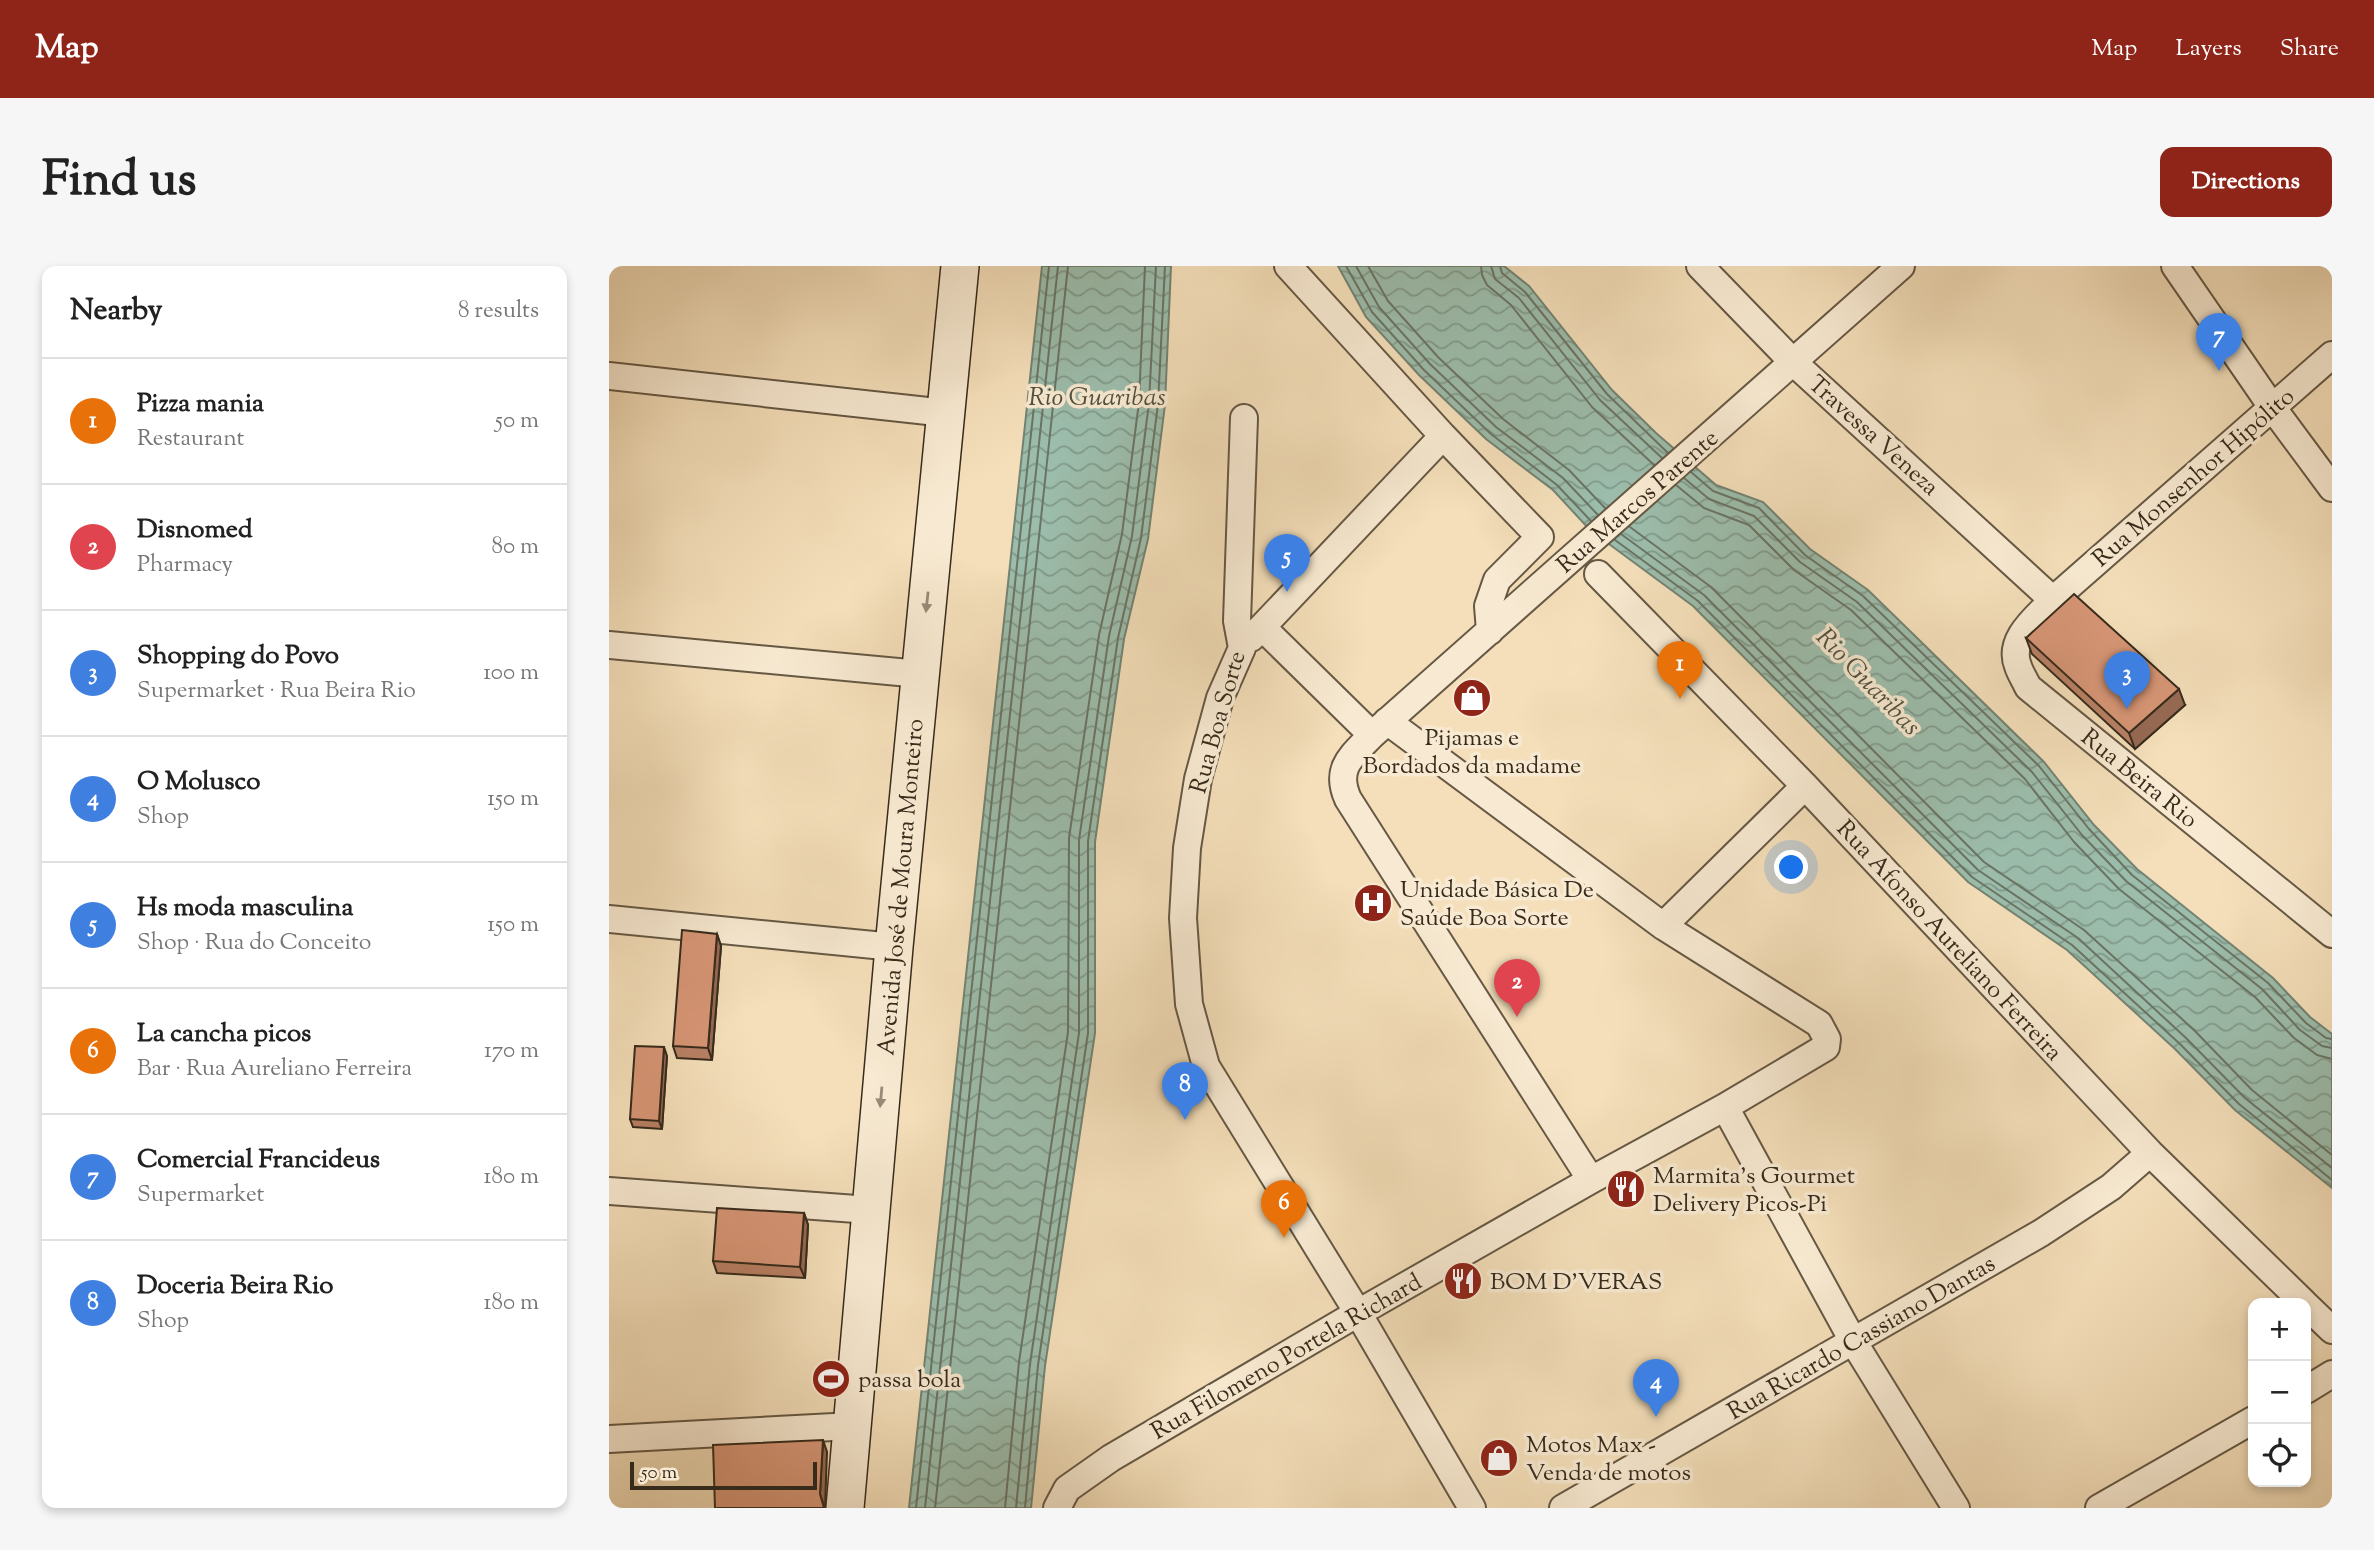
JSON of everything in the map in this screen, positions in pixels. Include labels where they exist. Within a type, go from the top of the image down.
[{"type":"main road","name":"Avenida José de Moura Monteiro","points":[[845,1508],[894,947],[960,266]]},
{"type":"main road","name":"Avenida José de Moura Monteiro","points":[[868,1508],[983,266]]},
{"type":"street","points":[[1288,266],[1443,436],[1540,537],[1497,580],[1488,606],[1490,631]]},
{"type":"street","name":"Travessa Veneza","points":[[1700,266],[1793,362],[2053,600]]},
{"type":"street","name":"Rua Marcos Parente","points":[[1591,1180],[1348,799],[1343,788],[1343,771],[1349,759],[1379,728],[1901,266]]},
{"type":"street","points":[[2175,266],[2272,407],[2332,488]]},
{"type":"street","name":"Rua Monsenhor Hipólito","points":[[2053,600],[2332,355]]},
{"type":"street","points":[[609,376],[946,413]]},
{"type":"street","name":"Rua Boa Sorte","points":[[1244,418],[1237,621],[1242,648],[1220,698],[1201,768],[1187,848],[1183,918],[1189,1004],[1206,1066],[1358,1313],[1472,1508]]},
{"type":"street","points":[[1242,648],[1443,436]]},
{"type":"street","points":[[2307,454],[2332,448]]},
{"type":"street","name":"Rua Afonso Aureliano Ferreira","points":[[1598,574],[1805,786],[2151,1153],[2299,1298]]},
{"type":"street","name":"Rua Beira Rio","points":[[2053,600],[2026,628],[2016,645],[2016,664],[2028,687],[2332,934]]},
{"type":"street","points":[[1262,627],[1379,728],[1663,926],[1805,786]]},
{"type":"street","points":[[609,645],[920,674]]},
{"type":"street","points":[[609,919],[894,947]]},
{"type":"street","name":"Rua Filomeno Portela Richard","points":[[1057,1508],[1067,1489],[1111,1458],[1358,1313],[1725,1107],[1826,1047],[1827,1039],[1819,1024],[1663,926]]},
{"type":"street","points":[[1725,1107],[1853,1341],[1956,1508]]},
{"type":"street","name":"Rua Ricardo Cassiano Dantas","points":[[1563,1508],[2078,1211],[2151,1153]]},
{"type":"street","points":[[609,1191],[870,1210]]},
{"type":"street","name":"Rua Afonso Aureliano Ferreira","points":[[2311,1310],[2332,1330]]},
{"type":"street","points":[[2311,1387],[2332,1374]]},
{"type":"street","points":[[2102,1507],[2248,1423]]},
{"type":"street","points":[[609,1439],[853,1426]]},
{"type":"water","name":"Rio Guaribas","points":[[1042,266],[1171,266],[1165,405],[1148,539],[1124,639],[1095,842],[1095,1033],[1045,1366],[1031,1508],[909,1508]]},
{"type":"water","name":"Rio Guaribas","points":[[1338,266],[1504,266],[1529,286],[1612,390],[1656,433],[1716,485],[1763,502],[1810,549],[1868,590],[2044,762],[2094,825],[2137,869],[2273,978],[2310,1017],[2332,1034],[2332,1188],[2235,1110],[2175,1049],[2067,950],[1968,882],[1693,606],[1590,530],[1553,490],[1486,439],[1419,375],[1366,317]]},
{"type":"building","points":[[2074,594],[2179,689],[2129,733],[2026,638]]},
{"type":"building","points":[[682,930],[717,934],[708,1048],[673,1046]]},
{"type":"building","points":[[635,1046],[664,1047],[659,1121],[630,1119]]},
{"type":"building","points":[[717,1208],[804,1213],[800,1267],[713,1261]]},
{"type":"building","points":[[823,1440],[820,1494],[824,1508],[715,1508],[713,1445]]},
{"type":"place","name":"Comercial Francideus","points":[[2219,371]]},
{"type":"place","name":"Hs moda masculina","points":[[1287,592]]},
{"type":"place","name":"Pijamas e Bordados da madame","points":[[1472,698]]},
{"type":"place","name":"Pizza mania","points":[[1680,699]]},
{"type":"place","name":"Shopping do Povo","points":[[2127,709]]},
{"type":"place","name":"Unidade Básica De Saúde Boa Sorte","points":[[1373,903]]},
{"type":"place","name":"Disnomed","points":[[1517,1017]]},
{"type":"place","name":"Doceria Beira Rio","points":[[1185,1120]]},
{"type":"place","name":"Marmita’s Gourmet Delivery Picos-Pi","points":[[1626,1189]]},
{"type":"place","name":"La cancha picos","points":[[1284,1238]]},
{"type":"place","name":"BOM D'VERAS","points":[[1463,1281]]},
{"type":"place","name":"passa bola","points":[[831,1379]]},
{"type":"place","name":"O Molusco","points":[[1656,1417]]},
{"type":"place","name":"Motos Max - Venda de motos","points":[[1499,1458]]}]
